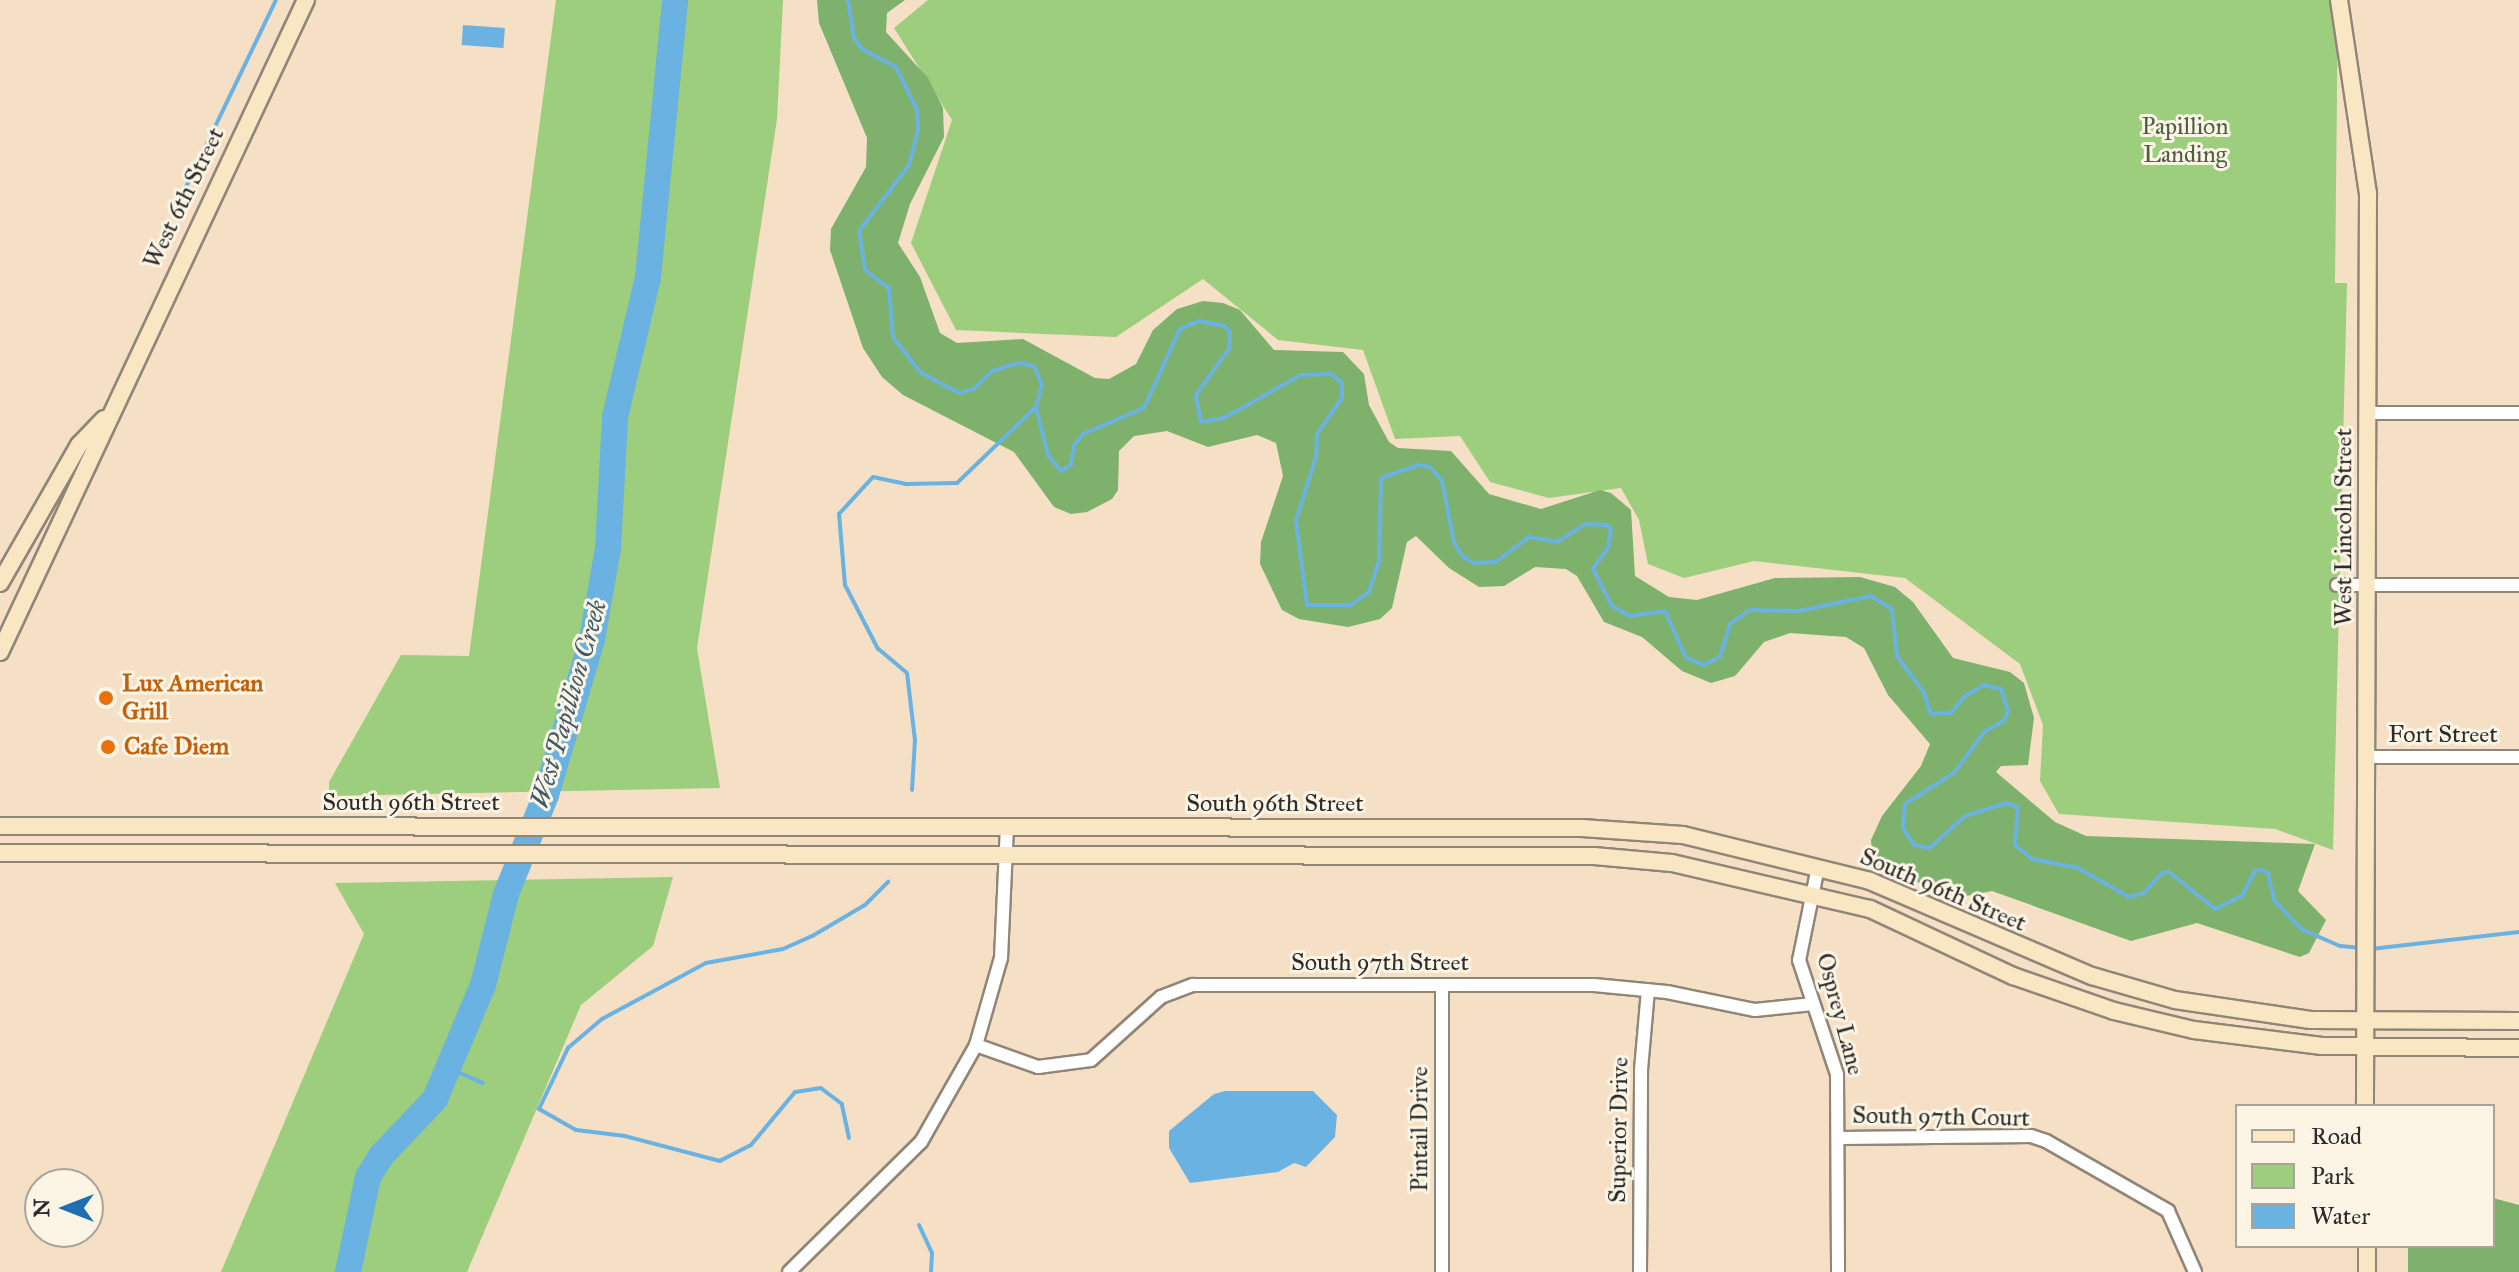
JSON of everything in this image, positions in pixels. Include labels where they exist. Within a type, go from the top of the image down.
[{"type":"main road","name":"West 6th Street","points":[[0,652],[85,478],[105,418],[306,0]]},
{"type":"main road","name":"West Lincoln Street","points":[[2327,0],[2342,37]]},
{"type":"main road","name":"West Lincoln Street","points":[[2339,0],[2342,37],[2368,193],[2365,1104]]},
{"type":"main road","name":"West 6th Street","points":[[0,583],[79,445],[105,418]]},
{"type":"main road","name":"South 96th Street","points":[[0,826],[1582,828],[1683,835],[1870,881],[1997,938],[2129,987],[2273,1017],[2519,1021]]},
{"type":"main road","name":"South 96th Street","points":[[0,853],[1594,856],[1672,863],[1812,893],[1870,909],[2013,976],[2114,1011],[2240,1038],[2365,1047],[2519,1048]]},
{"type":"main road","points":[[2367,1248],[2367,1272]]},
{"type":"street","points":[[2368,413],[2519,413]]},
{"type":"street","points":[[2337,585],[2519,585]]},
{"type":"street","name":"Fort Street","points":[[2368,757],[2519,757]]},
{"type":"street","points":[[789,1272],[921,1142],[976,1045],[1001,958],[1007,828]]},
{"type":"street","name":"Osprey Lane","points":[[1818,867],[1799,960],[1837,1074],[1838,1272]]},
{"type":"street","name":"South 97th Street","points":[[976,1045],[1038,1067],[1069,1066],[1091,1060],[1115,1042],[1161,997],[1193,985],[1442,985],[1648,990],[1761,1011],[1813,1004]]},
{"type":"street","name":"Pintail Drive","points":[[1442,985],[1442,1272]]},
{"type":"street","name":"Superior Drive","points":[[1640,1272],[1641,1070],[1648,990]]},
{"type":"street","name":"South 97th Court","points":[[1839,1138],[2031,1136],[2063,1149],[2168,1211],[2195,1272]]},
{"type":"green space","points":[[556,0],[783,0],[777,119],[697,648],[720,788],[329,796],[329,782],[401,655],[469,656]]},
{"type":"green space","points":[[817,0],[905,0],[887,13],[886,32],[928,78],[943,108],[944,137],[910,204],[898,243],[920,277],[940,333],[957,343],[1023,339],[1095,378],[1109,379],[1136,364],[1153,330],[1177,309],[1203,301],[1223,303],[1240,310],[1274,350],[1343,352],[1364,374],[1369,405],[1389,442],[1398,448],[1451,451],[1489,494],[1541,509],[1600,490],[1611,493],[1631,510],[1635,576],[1669,597],[1697,600],[1775,578],[1860,577],[1895,587],[1913,602],[1953,658],[2010,672],[2024,683],[2034,718],[2028,765],[2001,766],[1996,772],[2055,822],[2086,836],[2315,844],[2298,891],[2326,920],[2309,953],[2300,957],[2197,923],[2131,941],[1992,891],[1956,898],[1873,864],[1871,840],[1882,816],[1921,766],[1930,744],[1888,695],[1864,648],[1846,637],[1790,633],[1764,642],[1735,676],[1711,683],[1682,671],[1642,637],[1604,622],[1577,576],[1566,569],[1535,567],[1504,586],[1479,587],[1449,568],[1416,536],[1407,542],[1392,608],[1380,619],[1348,627],[1299,619],[1282,610],[1260,564],[1261,542],[1283,476],[1276,443],[1257,435],[1208,447],[1167,431],[1134,436],[1119,451],[1118,490],[1112,499],[1087,512],[1071,514],[1054,507],[1014,452],[903,395],[882,377],[863,348],[830,250],[831,229],[866,167],[867,138],[819,23]]},
{"type":"green space","name":"Papillion Landing","points":[[928,0],[2338,0],[2335,283],[2347,283],[2333,850],[2275,829],[2059,814],[2040,781],[2043,725],[2020,664],[1905,578],[1754,561],[1684,578],[1648,564],[1639,520],[1621,488],[1549,498],[1490,482],[1460,436],[1395,439],[1363,350],[1278,340],[1203,279],[1116,337],[956,330],[911,243],[952,120],[894,28]]},
{"type":"green space","points":[[673,877],[653,946],[581,1005],[467,1272],[221,1272],[364,934],[335,883]]},
{"type":"green space","points":[[2495,1199],[2519,1205],[2519,1272],[2408,1272],[2408,1248],[2495,1248]]},
{"type":"water","points":[[463,25],[505,28],[504,48],[462,45]]},
{"type":"water","points":[[1225,1091],[1313,1091],[1337,1115],[1335,1137],[1306,1167],[1294,1163],[1278,1172],[1190,1183],[1169,1148],[1169,1131],[1214,1094]]},
{"type":"waterway","points":[[173,214],[276,0]]},
{"type":"waterway","name":"West Papillion Creek","points":[[348,1272],[368,1177],[381,1156],[435,1099],[483,985],[506,894],[546,795],[592,640],[608,548],[615,417],[648,277],[675,0]]},
{"type":"waterway","points":[[848,0],[854,38],[862,49],[896,67],[917,110],[918,130],[909,165],[859,231],[865,270],[889,288],[893,337],[920,372],[959,393],[974,389],[992,371],[1019,363],[1034,366],[1042,385],[1036,407],[1048,455],[1061,471],[1071,465],[1074,445],[1083,434],[1144,408],[1180,329],[1199,321],[1224,326],[1230,332],[1229,349],[1196,395],[1201,422],[1224,418],[1301,375],[1331,374],[1342,383],[1342,398],[1317,434],[1316,457],[1296,521],[1307,605],[1351,605],[1369,592],[1379,562],[1381,478],[1418,465],[1430,467],[1442,481],[1454,542],[1462,556],[1474,563],[1496,562],[1529,537],[1557,542],[1586,524],[1607,525],[1611,530],[1608,548],[1593,569],[1612,606],[1630,616],[1665,611],[1686,658],[1704,665],[1720,657],[1730,624],[1750,610],[1798,611],[1871,596],[1892,609],[1897,656],[1924,693],[1931,714],[1951,713],[1965,696],[1984,685],[2001,689],[2008,711],[2004,721],[1985,731],[1954,773],[1905,804],[1903,828],[1914,845],[1930,848],[1965,816],[2007,803],[2018,808],[2015,845],[2032,859],[2078,868],[2129,897],[2144,893],[2162,873],[2169,872],[2215,909],[2242,896],[2255,871],[2262,870],[2268,873],[2274,900],[2301,929],[2340,946],[2362,948]]},
{"type":"waterway","points":[[912,790],[915,740],[907,673],[878,649],[845,585],[839,514],[873,477],[907,484],[957,483],[1036,407]]},
{"type":"waterway","points":[[849,1138],[842,1104],[821,1088],[795,1092],[751,1145],[720,1161],[625,1136],[576,1130],[539,1109],[568,1048],[602,1019],[706,963],[783,949],[814,935],[865,905],[888,882]]},
{"type":"waterway","points":[[2371,949],[2519,932]]},
{"type":"waterway","points":[[449,1068],[483,1083]]},
{"type":"waterway","points":[[919,1225],[932,1253],[931,1272]]},
{"type":"place","name":"Lux American Grill","points":[[106,698]]},
{"type":"place","name":"Cafe Diem","points":[[108,747]]}]
